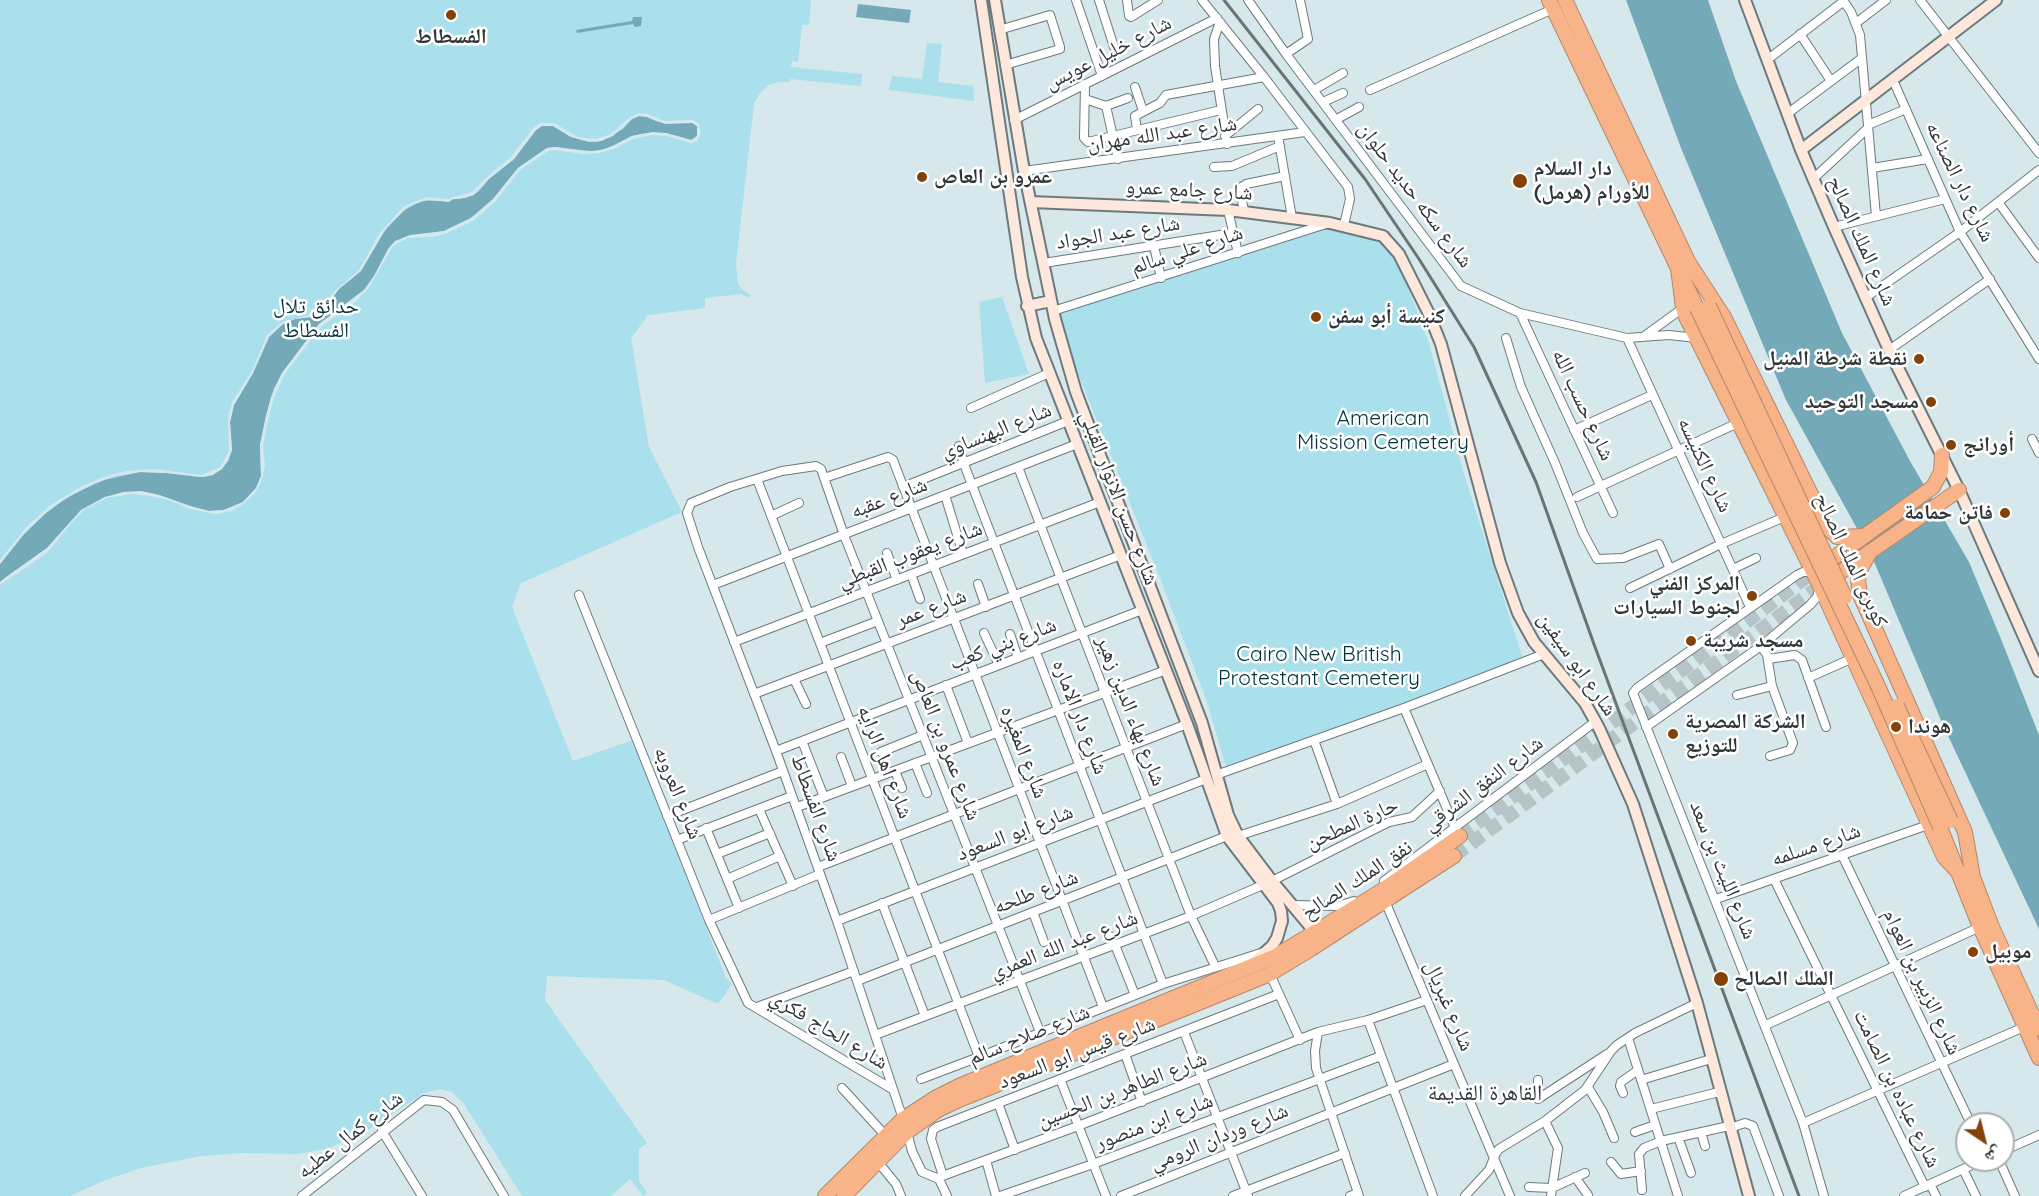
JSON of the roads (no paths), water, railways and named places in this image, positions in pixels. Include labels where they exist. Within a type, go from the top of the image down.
[{"type":"highway","points":[[1565,0],[1684,266],[1683,308],[1787,516],[1928,825],[1944,857],[1959,873]]},
{"type":"highway","points":[[1551,5],[1684,266],[1724,317],[1814,503],[1831,533],[1837,537],[1864,536]]},
{"type":"highway","name":"كوبرى الملك الصالح","points":[[1684,266],[1878,686],[1980,927],[2039,1058]]},
{"type":"highway","name":"كوبرى الملك الصالح","points":[[1684,266],[1951,821],[1973,877]]},
{"type":"highway","points":[[1931,488],[1941,472],[1942,455]]},
{"type":"highway","points":[[1813,572],[1931,488],[1944,483],[1949,487],[1950,493],[1947,498]]},
{"type":"highway","points":[[1820,586],[1857,568],[1870,552],[1959,490]]},
{"type":"highway","points":[[1787,516],[1792,518],[1803,516],[1814,503]]},
{"type":"highway","points":[[1857,568],[1860,595],[1965,832],[1973,877],[2011,972],[2039,1029]]},
{"type":"highway","points":[[1846,642],[1874,627]]},
{"type":"highway","name":"نفق الملك الصالح","points":[[1273,962],[1320,937],[1458,832]]},
{"type":"highway","name":"نفق الملك الصالح","points":[[1379,894],[1454,856]]},
{"type":"highway","name":"شارع صلاح سالم","points":[[844,1196],[878,1162],[905,1125],[929,1101],[954,1088],[1243,971],[1273,962]]},
{"type":"highway","name":"شارع صلاح سالم","points":[[825,1196],[885,1135],[959,1100],[1273,962]]},
{"type":"main road","name":"شارع حسن الانوار القبلي","points":[[981,0],[1027,306],[1049,374],[1187,724],[1211,777],[1232,836],[1268,882],[1293,905],[1320,937]]},
{"type":"main road","name":"شارع حسن الانوار القبلي","points":[[995,0],[1014,120],[1052,306],[1076,392],[1202,723],[1211,777]]},
{"type":"main road","points":[[1801,150],[1996,0]]},
{"type":"main road","name":"شارع الملك الصالح","points":[[1748,1],[1767,60],[1813,179],[1889,350],[1959,490],[2039,671]]},
{"type":"main road","points":[[994,91],[1009,89]]},
{"type":"main road","name":"شارع جامع عمرو","points":[[1031,202],[1228,210],[1344,225]]},
{"type":"main road","name":"شارع ابو سيفين","points":[[1344,225],[1383,236],[1392,244],[1404,261],[1429,314],[1441,344],[1518,613],[1534,642],[1574,687],[1596,721],[1633,804],[1697,1003],[1719,1092],[1749,1196]]},
{"type":"main road","points":[[1027,306],[1052,306]]},
{"type":"main road","name":"شارع حسن الانوار القبلي","points":[[1268,882],[1278,903],[1282,921],[1273,962]]},
{"type":"street","points":[[1076,0],[1102,76]]},
{"type":"street","points":[[1100,0],[1114,47]]},
{"type":"street","points":[[1127,0],[1131,17],[1158,0]]},
{"type":"street","points":[[1202,0],[1348,188],[1350,199],[1344,225]]},
{"type":"street","name":"شارع سكه حديد حلوان","points":[[1248,0],[1461,286],[1520,313],[1627,338],[1669,335],[1697,338]]},
{"type":"street","points":[[1286,54],[1308,39],[1300,0]]},
{"type":"street","points":[[1767,60],[1843,0],[1860,35],[1876,216]]},
{"type":"street","points":[[1856,23],[1886,0]]},
{"type":"street","points":[[1920,0],[2039,153]]},
{"type":"street","points":[[1370,90],[1551,5]]},
{"type":"street","points":[[999,30],[1049,15],[1059,49],[1005,65]]},
{"type":"street","points":[[1218,20],[1214,39],[1226,140]]},
{"type":"street","name":"شارع خليل عويس","points":[[1014,120],[1218,20]]},
{"type":"street","points":[[1800,34],[1831,81]]},
{"type":"street","points":[[1788,114],[1862,58]]},
{"type":"street","points":[[1314,90],[1343,73]]},
{"type":"street","points":[[1137,130],[1135,116],[1160,103],[1166,95],[1264,77]]},
{"type":"street","name":"شارع دار الصناعه","points":[[1893,80],[1960,232],[2039,359]]},
{"type":"street","points":[[1085,84],[1084,138],[1086,141],[1221,110]]},
{"type":"street","points":[[1135,87],[1143,111]]},
{"type":"street","points":[[1323,102],[1343,93]]},
{"type":"street","points":[[1085,99],[1106,106],[1128,98]]},
{"type":"street","points":[[1106,106],[1118,159]]},
{"type":"street","points":[[1337,119],[1359,107]]},
{"type":"street","points":[[1226,140],[1258,109]]},
{"type":"street","points":[[1813,179],[1868,126],[1906,109]]},
{"type":"street","name":"شارع عبد الله مهران","points":[[1024,171],[1118,159],[1226,140],[1305,132]]},
{"type":"street","points":[[1278,136],[1292,218]]},
{"type":"street","points":[[1214,167],[1232,166],[1280,146]]},
{"type":"street","points":[[1872,168],[1928,159]]},
{"type":"street","points":[[1865,298],[1960,232],[2039,170]]},
{"type":"street","points":[[1244,212],[1240,188],[1246,184],[1285,176]]},
{"type":"street","points":[[1834,226],[1945,199]]},
{"type":"street","points":[[1998,202],[2039,258]]},
{"type":"street","points":[[1228,210],[1238,253]]},
{"type":"street","name":"شارع علي سالم","points":[[1052,306],[1161,278],[1330,223]]},
{"type":"street","name":"شارع عبد الجواد","points":[[1044,263],[1233,233]]},
{"type":"street","points":[[1154,246],[1161,278]]},
{"type":"street","points":[[1889,350],[1990,279]]},
{"type":"street","points":[[1643,337],[1683,308]]},
{"type":"street","name":"شارع حسب الله","points":[[1520,313],[1613,513]]},
{"type":"street","points":[[1506,338],[1521,387],[1556,463],[1583,533],[1597,558],[1623,558],[1659,544],[1670,569]]},
{"type":"street","name":"شارع الكنيسه","points":[[1627,338],[1750,607]]},
{"type":"street","points":[[970,408],[1049,374]]},
{"type":"street","points":[[1574,430],[1652,395]]},
{"type":"street","name":"شارع البهنساوي","points":[[903,487],[1068,421]]},
{"type":"street","points":[[1577,497],[1740,422]]},
{"type":"street","points":[[2032,439],[2039,453]]},
{"type":"street","name":"شارع عقبه","points":[[713,585],[912,510],[1077,444]]},
{"type":"street","name":"شارع دار الاماره","points":[[959,446],[1163,984]]},
{"type":"street","name":"شارع المغيره","points":[[824,478],[891,458],[1103,1007]]},
{"type":"street","name":"شارع عمرو بن العاص","points":[[757,479],[782,471],[816,466],[821,469],[866,592],[1040,1032]]},
{"type":"street","name":"شارع بهاء الدين زهير","points":[[1018,467],[1191,916],[1215,966]]},
{"type":"street","name":"شارع الفسطاط","points":[[757,479],[707,495],[691,503],[687,513],[797,807],[854,971],[912,1151],[924,1174],[940,1177],[947,1196]]},
{"type":"street","name":"شارع اهل الرايه","points":[[757,479],[979,1057]]},
{"type":"street","points":[[945,495],[963,555]]},
{"type":"street","name":"شارع يعقوب القبطي","points":[[734,642],[1100,502]]},
{"type":"street","points":[[771,516],[799,503]]},
{"type":"street","points":[[1630,588],[1721,544],[1787,516]]},
{"type":"street","points":[[887,553],[897,580]]},
{"type":"street","name":"شارع عمر","points":[[754,694],[1121,555]]},
{"type":"street","points":[[1733,569],[1756,558]]},
{"type":"street","points":[[1750,607],[1797,575],[1803,572],[1813,572]]},
{"type":"street","points":[[911,574],[920,599]]},
{"type":"street","points":[[978,584],[986,607]]},
{"type":"street","points":[[1646,727],[1761,646],[1810,605],[1820,586]]},
{"type":"street","name":"شارع العروبه","points":[[579,595],[709,920],[748,1003]]},
{"type":"street","name":"شارع الليث بن سعد","points":[[1750,607],[1633,693],[1766,1025],[1803,1123],[1824,1196]]},
{"type":"street","name":"شارع بني كعب","points":[[776,751],[1142,610]]},
{"type":"street","points":[[820,643],[878,621]]},
{"type":"street","points":[[984,633],[999,665]]},
{"type":"street","points":[[1010,634],[1018,658]]},
{"type":"street","points":[[1761,646],[1768,659],[1772,686],[1793,746],[1790,750],[1770,756]]},
{"type":"street","name":"شارع ابو السعود","points":[[837,921],[1147,801],[1404,708],[1544,654]]},
{"type":"street","points":[[1768,659],[1798,656],[1802,660],[1826,727]]},
{"type":"street","points":[[1808,678],[1853,658]]},
{"type":"street","points":[[797,807],[1166,670]]},
{"type":"street","points":[[794,679],[806,704]]},
{"type":"street","points":[[946,685],[968,743]]},
{"type":"street","points":[[1737,695],[1772,686]]},
{"type":"street","points":[[1404,708],[1458,832]]},
{"type":"street","name":"شارع النفق الشرقي","points":[[1458,832],[1596,721]]},
{"type":"street","points":[[709,920],[793,885],[894,837],[1187,724]]},
{"type":"street","points":[[881,752],[923,735]]},
{"type":"street","points":[[1314,740],[1337,804]]},
{"type":"street","points":[[802,741],[824,797]]},
{"type":"street","points":[[841,757],[852,786]]},
{"type":"street","points":[[915,763],[927,793]]},
{"type":"street","name":"شارع طلحه","points":[[857,981],[1169,859],[1232,836],[1337,804],[1428,764]]},
{"type":"street","points":[[667,816],[783,771]]},
{"type":"street","points":[[895,771],[902,788]]},
{"type":"street","name":"حارة المطحن","points":[[1268,882],[1389,822],[1412,817],[1440,791]]},
{"type":"street","points":[[677,840],[792,795]]},
{"type":"street","points":[[759,809],[793,885]]},
{"type":"street","name":"شارع مسلمه","points":[[1716,899],[1928,825]]},
{"type":"street","points":[[706,828],[739,908]]},
{"type":"street","points":[[717,854],[770,833]]},
{"type":"street","name":"شارع الزبير بن العوام","points":[[1842,855],[1965,1112]]},
{"type":"street","points":[[727,879],[780,856]]},
{"type":"street","name":"شارع عباده بن الصامت","points":[[1774,879],[1877,1091],[1928,1186],[1936,1196]]},
{"type":"street","name":"شارع عبد الله العمري","points":[[875,1035],[1191,916],[1268,882]]},
{"type":"street","points":[[1293,905],[1338,906],[1379,894]]},
{"type":"street","name":"شارع غبريال","points":[[1379,894],[1427,1000],[1510,1196]]},
{"type":"street","points":[[882,903],[926,1016]]},
{"type":"street","points":[[1033,912],[1044,942]]},
{"type":"street","points":[[1766,1025],[1980,927]]},
{"type":"street","points":[[1110,936],[1135,995]]},
{"type":"street","points":[[921,1078],[1215,966],[1273,962],[1279,994],[1300,1040]]},
{"type":"street","points":[[757,1007],[854,971]]},
{"type":"street","name":"شارع قيس ابو السعود","points":[[940,1177],[930,1139],[933,1130],[1279,994]]},
{"type":"street","name":"شارع الطاهر بن الحسين","points":[[940,1177],[1202,1079],[1318,1032],[1368,1020],[1427,1000]]},
{"type":"street","name":"شارع الحاج فكري","points":[[748,1003],[892,1089]]},
{"type":"street","points":[[1538,1080],[1538,1099],[1628,1038],[1697,1003]]},
{"type":"street","points":[[1368,1020],[1433,1196]]},
{"type":"street","points":[[1803,1123],[2024,1027]]},
{"type":"street","points":[[1184,1032],[1247,1193]]},
{"type":"street","points":[[1318,1032],[1315,1059],[1319,1078],[1359,1194],[1350,1196]]},
{"type":"street","points":[[1628,1038],[1678,1196]]},
{"type":"street","points":[[1466,1196],[1489,1170],[1499,1149],[1545,1120],[1588,1087],[1611,1051]]},
{"type":"street","points":[[1125,1054],[1142,1102]]},
{"type":"street","name":"شارع ابن منصور","points":[[998,1196],[1093,1164],[1381,1056]]},
{"type":"street","points":[[1641,1080],[1711,1059]]},
{"type":"street","name":"شارع وردان الرومي","points":[[1120,1196],[1454,1064]]},
{"type":"street","points":[[1623,1093],[1621,1082],[1638,1070]]},
{"type":"street","points":[[1060,1079],[1106,1196]]},
{"type":"street","points":[[1588,1087],[1603,1112],[1614,1138]]},
{"type":"street","name":"شارع الحاج فكري","points":[[842,1088],[885,1135]]},
{"type":"street","points":[[1651,1109],[1719,1092]]},
{"type":"street","name":"شارع كمال عطيه","points":[[302,1196],[424,1100],[437,1100],[453,1110],[504,1196]]},
{"type":"street","points":[[998,1103],[1015,1150]]},
{"type":"street","points":[[1545,1120],[1558,1148],[1551,1192]]},
{"type":"street","points":[[1642,1190],[1639,1154],[1641,1151],[1661,1141],[1745,1123],[1753,1126],[1779,1196]]},
{"type":"street","points":[[1635,1132],[1655,1125]]},
{"type":"street","points":[[382,1131],[422,1196]]},
{"type":"street","points":[[1701,1132],[1705,1146]]},
{"type":"street","points":[[2015,1146],[2039,1135]]},
{"type":"street","points":[[1678,1137],[1691,1173]]},
{"type":"street","points":[[1233,1196],[1247,1193],[1345,1153]]},
{"type":"street","points":[[986,1160],[998,1196]]},
{"type":"street","points":[[878,1162],[896,1184],[901,1196]]},
{"type":"street","points":[[1611,1162],[1621,1174],[1641,1171]]},
{"type":"street","points":[[1904,1196],[1957,1172]]},
{"type":"street","points":[[1964,1172],[1976,1196]]},
{"type":"street","points":[[2004,1172],[2015,1196]]},
{"type":"street","points":[[1529,1187],[1551,1192],[1585,1173]]},
{"type":"street","points":[[1575,1178],[1588,1195]]},
{"type":"tunnel","points":[[1460,836],[1813,572]]},
{"type":"tunnel","points":[[1454,856],[1820,586]]},
{"type":"railway","points":[[1224,0],[1365,179],[1474,347],[1536,482],[1799,1196]]},
{"type":"place","name":"الفسطاط","points":[[451,15]]},
{"type":"place","name":"عمرو بن العاص","points":[[922,177]]},
{"type":"place","name":"دار السلام للأورام (هرمل)","points":[[1520,181]]},
{"type":"place","name":"كنيسة أبو سفن","points":[[1316,317]]},
{"type":"place","name":"نقطة شرطة المنيل","points":[[1919,359]]},
{"type":"place","name":"مسجد التوحيد","points":[[1931,402]]},
{"type":"place","name":"أورانج","points":[[1951,445]]},
{"type":"place","name":"فاتن حمامة","points":[[2005,513]]},
{"type":"place","name":"المركز الفني لجنوط السيارات","points":[[1752,596]]},
{"type":"place","name":"مسجد شريبة","points":[[1691,641]]},
{"type":"place","name":"هوندا","points":[[1896,727]]},
{"type":"place","name":"الشركة المصرية للتوزيع","points":[[1673,734]]},
{"type":"place","name":"موبيل","points":[[1973,952]]},
{"type":"place","name":"الملك الصالح","points":[[1721,979]]},
{"type":"district","name":"القاهرة القديمة","points":[[1485,1093]]},
{"type":"park label","name":"حدائق تلال الفسطاط","points":[[316,319]]},
{"type":"park label","name":"American Mission Cemetery","points":[[1383,431]]},
{"type":"park label","name":"Cairo New British Protestant Cemetery","points":[[1319,667]]}]
